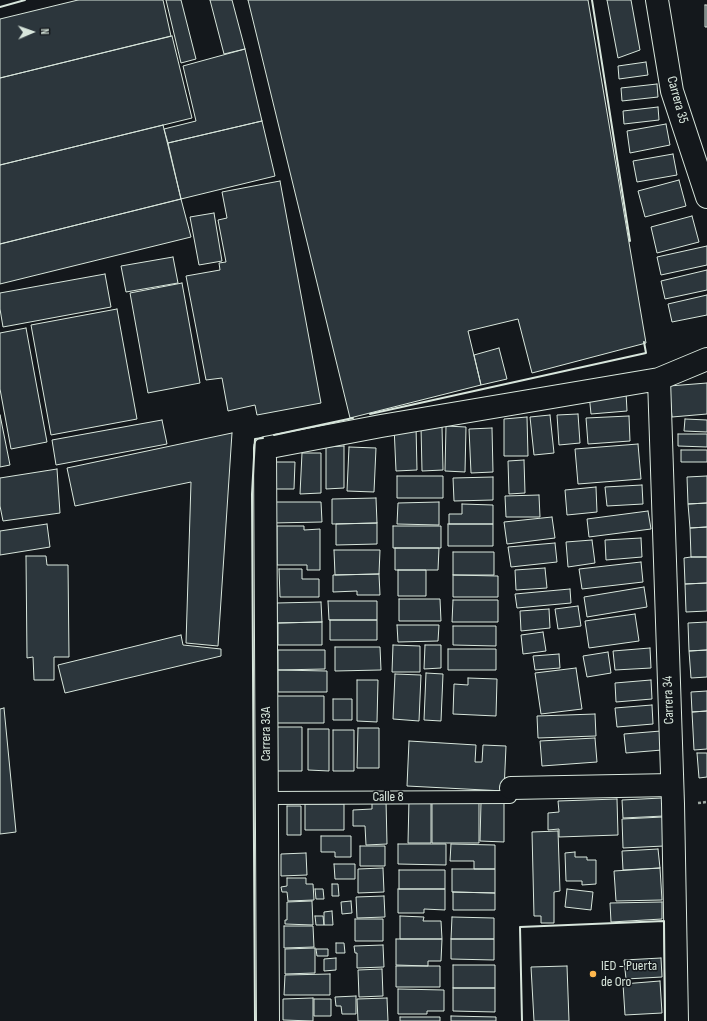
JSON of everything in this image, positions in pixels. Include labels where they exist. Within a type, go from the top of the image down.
[{"type":"street","name":"Carrera 35","points":[[657,0],[672,91],[707,197]]},
{"type":"street","points":[[659,379],[707,359]]},
{"type":"street","name":"Carrera 33A","points":[[268,1021],[265,448],[381,426],[659,379]]},
{"type":"street","name":"Carrera 34","points":[[659,379],[672,785],[677,1021]]},
{"type":"street","name":"Calle 8","points":[[510,792],[672,785]]},
{"type":"lane","name":"Calle 8","points":[[266,798],[392,797],[510,792]]},
{"type":"building","points":[[78,0],[163,0],[171,36],[0,78],[0,19]]},
{"type":"building","points":[[166,0],[181,0],[196,59],[181,63]]},
{"type":"building","points":[[210,0],[232,0],[245,49],[224,54]]},
{"type":"building","points":[[248,0],[588,0],[646,343],[532,373],[518,319],[468,331],[481,385],[350,418]]},
{"type":"building","points":[[607,0],[631,0],[640,50],[618,58]]},
{"type":"building","points":[[705,5],[707,5],[707,27],[705,27]]},
{"type":"building","points":[[172,36],[192,118],[0,165],[0,78]]},
{"type":"building","points":[[245,49],[262,121],[168,143],[164,129],[196,121],[183,66]]},
{"type":"building","points":[[646,62],[648,75],[619,79],[618,66]]},
{"type":"building","points":[[657,84],[658,97],[622,101],[621,88]]},
{"type":"building","points":[[658,107],[659,120],[624,124],[623,111]]},
{"type":"building","points":[[262,121],[275,176],[181,199],[168,143]]},
{"type":"building","points":[[666,124],[670,145],[630,153],[627,131]]},
{"type":"building","points":[[163,125],[181,199],[0,244],[0,165]]},
{"type":"building","points":[[673,154],[677,175],[637,182],[633,161]]},
{"type":"building","points":[[679,180],[686,206],[645,217],[638,191]]},
{"type":"building","points":[[280,181],[321,403],[257,415],[255,405],[228,411],[222,378],[206,380],[186,276],[220,270],[219,263],[226,262],[218,220],[227,218],[222,192]]},
{"type":"building","points":[[181,199],[191,237],[0,284],[0,244]]},
{"type":"building","points":[[214,213],[222,261],[199,265],[190,217]]},
{"type":"building","points":[[692,216],[699,242],[657,253],[651,227]]},
{"type":"building","points":[[707,246],[707,265],[661,275],[657,257]]},
{"type":"building","points":[[173,257],[178,283],[126,292],[121,266]]},
{"type":"building","points":[[707,270],[707,290],[665,299],[661,281]]},
{"type":"building","points":[[105,274],[111,307],[3,327],[0,309],[0,293]]},
{"type":"building","points":[[182,283],[200,383],[148,393],[130,293]]},
{"type":"building","points":[[707,295],[707,315],[672,322],[668,304]]},
{"type":"building","points":[[117,309],[137,419],[51,435],[31,325]]},
{"type":"building","points":[[26,328],[47,442],[11,449],[0,389],[0,333]]},
{"type":"building","points":[[499,348],[507,379],[481,385],[474,355]]},
{"type":"building","points":[[707,383],[707,414],[672,417],[669,386]]},
{"type":"building","points":[[626,392],[627,411],[591,414],[589,394]]},
{"type":"building","points":[[578,414],[580,443],[559,445],[557,415]]},
{"type":"building","points":[[0,415],[10,465],[0,467]]},
{"type":"building","points":[[550,415],[554,453],[534,455],[530,417]]},
{"type":"building","points":[[629,416],[630,441],[588,444],[586,418]]},
{"type":"building","points":[[527,417],[528,456],[504,456],[504,419]]},
{"type":"building","points":[[685,419],[707,420],[707,432],[684,431]]},
{"type":"building","points":[[162,420],[167,444],[56,465],[52,440]]},
{"type":"building","points":[[394,426],[416,426],[417,470],[396,471]]},
{"type":"building","points":[[442,426],[443,470],[422,471],[421,427]]},
{"type":"building","points":[[446,426],[466,427],[465,472],[445,471]]},
{"type":"building","points":[[492,428],[493,472],[471,473],[469,429]]},
{"type":"building","points":[[232,433],[218,646],[186,643],[191,482],[75,506],[67,468]]},
{"type":"building","points":[[678,434],[707,434],[707,447],[678,446]]},
{"type":"building","points":[[638,444],[641,479],[578,484],[575,449]]},
{"type":"building","points":[[344,446],[344,488],[326,489],[326,447]]},
{"type":"building","points":[[349,447],[376,448],[374,492],[347,491]]},
{"type":"building","points":[[681,450],[707,450],[707,462],[681,462]]},
{"type":"building","points":[[302,453],[321,453],[321,493],[300,494]]},
{"type":"building","points":[[524,460],[525,493],[509,494],[508,461]]},
{"type":"building","points":[[276,462],[295,462],[294,489],[276,489]]},
{"type":"building","points":[[57,469],[60,513],[3,521],[0,506],[0,478]]},
{"type":"building","points":[[397,476],[443,476],[443,498],[397,498]]},
{"type":"building","points":[[707,476],[707,503],[688,504],[687,477]]},
{"type":"building","points":[[493,477],[493,500],[454,501],[453,478]]},
{"type":"building","points":[[642,485],[643,504],[607,506],[605,487]]},
{"type":"building","points":[[596,487],[597,512],[567,515],[565,490]]},
{"type":"building","points":[[539,495],[540,517],[506,517],[505,496]]},
{"type":"building","points":[[376,498],[377,523],[332,524],[332,499]]},
{"type":"building","points":[[272,502],[321,502],[322,522],[272,523]]},
{"type":"building","points":[[439,502],[439,525],[397,524],[398,503]]},
{"type":"building","points":[[707,503],[707,527],[690,528],[688,504]]},
{"type":"building","points":[[462,504],[493,505],[493,524],[449,524],[449,514],[462,514]]},
{"type":"building","points":[[648,511],[651,529],[589,537],[587,519]]},
{"type":"building","points":[[552,517],[555,538],[507,544],[504,522]]},
{"type":"building","points":[[377,523],[377,544],[336,545],[336,524]]},
{"type":"building","points":[[47,524],[50,547],[0,555],[0,531]]},
{"type":"building","points":[[448,524],[493,524],[493,546],[448,546]]},
{"type":"building","points":[[277,526],[304,526],[304,530],[320,529],[320,570],[307,570],[307,565],[277,565]]},
{"type":"building","points":[[393,526],[441,526],[441,548],[393,548]]},
{"type":"building","points":[[707,527],[707,557],[691,557],[690,528]]},
{"type":"building","points":[[641,538],[642,557],[606,560],[605,540]]},
{"type":"building","points":[[592,540],[595,563],[568,567],[566,542]]},
{"type":"building","points":[[555,543],[557,562],[511,567],[508,547]]},
{"type":"building","points":[[395,548],[439,548],[438,570],[395,570]]},
{"type":"building","points":[[334,550],[380,550],[379,574],[335,575]]},
{"type":"building","points":[[453,552],[494,552],[494,575],[453,575]]},
{"type":"building","points":[[26,556],[46,556],[47,565],[68,565],[69,657],[54,657],[54,680],[34,680],[33,657],[27,658]]},
{"type":"building","points":[[707,557],[707,583],[685,584],[684,558]]},
{"type":"building","points":[[641,562],[643,582],[582,589],[579,569]]},
{"type":"building","points":[[545,568],[547,588],[516,590],[515,570]]},
{"type":"building","points":[[279,569],[302,569],[302,579],[319,579],[319,597],[280,597]]},
{"type":"building","points":[[398,570],[426,570],[426,596],[398,596]]},
{"type":"building","points":[[379,574],[380,595],[357,595],[357,591],[333,592],[333,575]]},
{"type":"building","points":[[453,575],[498,576],[498,597],[453,597]]},
{"type":"building","points":[[707,583],[707,611],[686,612],[685,584]]},
{"type":"building","points":[[644,587],[647,607],[587,617],[584,597]]},
{"type":"building","points":[[570,589],[571,603],[517,608],[515,594]]},
{"type":"building","points":[[399,599],[440,599],[441,621],[399,621]]},
{"type":"building","points":[[453,600],[498,600],[498,622],[452,622]]},
{"type":"building","points":[[328,601],[377,601],[377,620],[329,620]]},
{"type":"building","points":[[321,602],[322,622],[277,623],[277,603]]},
{"type":"building","points":[[578,606],[581,626],[558,629],[555,609]]},
{"type":"building","points":[[549,609],[550,628],[521,631],[520,611]]},
{"type":"building","points":[[635,614],[639,641],[589,648],[585,621]]},
{"type":"building","points":[[330,620],[377,620],[377,640],[330,640]]},
{"type":"building","points":[[322,622],[322,645],[278,645],[278,623]]},
{"type":"building","points":[[707,622],[707,650],[689,651],[688,623]]},
{"type":"building","points":[[397,625],[439,625],[438,641],[398,642]]},
{"type":"building","points":[[453,626],[496,626],[496,646],[453,645]]},
{"type":"building","points":[[543,632],[546,651],[523,654],[521,635]]},
{"type":"building","points":[[181,635],[183,645],[221,649],[221,656],[65,693],[58,665]]},
{"type":"building","points":[[393,645],[420,646],[420,672],[392,672]]},
{"type":"building","points":[[425,645],[441,645],[441,668],[424,669]]},
{"type":"building","points":[[335,647],[380,647],[381,670],[335,671]]},
{"type":"building","points":[[650,648],[651,668],[615,670],[613,651]]},
{"type":"building","points":[[448,649],[496,649],[496,670],[448,670]]},
{"type":"building","points":[[278,650],[325,650],[325,669],[278,670]]},
{"type":"building","points":[[707,650],[707,677],[691,678],[689,651]]},
{"type":"building","points":[[608,652],[611,673],[587,677],[583,656]]},
{"type":"building","points":[[559,654],[560,668],[535,670],[533,656]]},
{"type":"building","points":[[576,668],[582,709],[541,714],[535,673]]},
{"type":"building","points":[[278,670],[327,671],[327,692],[278,692]]},
{"type":"building","points":[[426,673],[443,674],[441,721],[424,720]]},
{"type":"building","points":[[395,674],[421,675],[419,721],[393,719]]},
{"type":"building","points":[[468,678],[497,679],[496,716],[453,714],[454,684],[468,685]]},
{"type":"building","points":[[357,680],[378,680],[377,722],[357,721]]},
{"type":"building","points":[[651,680],[652,699],[616,702],[615,683]]},
{"type":"building","points":[[707,691],[707,711],[692,712],[691,692]]},
{"type":"building","points":[[273,696],[324,696],[324,723],[273,723]]},
{"type":"building","points":[[333,699],[352,699],[352,720],[333,720]]},
{"type":"building","points":[[652,705],[653,724],[617,727],[615,708]]},
{"type":"building","points":[[4,708],[16,832],[0,834],[0,709]]},
{"type":"building","points":[[707,711],[707,749],[694,750],[692,712]]},
{"type":"building","points":[[595,714],[596,736],[538,738],[537,716]]},
{"type":"building","points":[[277,727],[302,727],[302,771],[277,771]]},
{"type":"building","points":[[358,728],[379,728],[379,768],[357,768]]},
{"type":"building","points":[[308,729],[329,729],[329,771],[308,770]]},
{"type":"building","points":[[333,730],[354,730],[354,771],[333,771]]},
{"type":"building","points":[[661,731],[662,750],[626,753],[624,734]]},
{"type":"building","points":[[595,738],[597,762],[542,766],[540,741]]},
{"type":"building","points":[[409,741],[476,745],[475,762],[482,762],[483,745],[506,746],[504,791],[407,786]]},
{"type":"building","points":[[697,753],[707,753],[707,777],[699,778]]},
{"type":"building","points":[[662,798],[664,816],[623,818],[622,800]]},
{"type":"building","points":[[409,799],[431,800],[431,843],[408,843]]},
{"type":"building","points":[[617,799],[618,835],[559,837],[559,829],[548,830],[548,813],[559,812],[558,801]]},
{"type":"building","points":[[386,800],[387,844],[366,845],[365,826],[353,826],[353,810],[372,809],[372,801]]},
{"type":"building","points":[[432,800],[479,801],[479,843],[432,843]]},
{"type":"building","points":[[481,803],[504,803],[504,842],[480,841]]},
{"type":"building","points":[[305,804],[344,804],[344,830],[305,830]]},
{"type":"building","points":[[287,806],[301,806],[301,835],[287,835]]},
{"type":"building","points":[[663,817],[664,846],[623,848],[622,819]]},
{"type":"building","points":[[558,831],[560,891],[554,892],[554,923],[541,923],[541,916],[534,916],[532,832]]},
{"type":"building","points":[[321,836],[351,836],[351,857],[335,857],[335,852],[321,852]]},
{"type":"building","points":[[398,844],[446,844],[446,865],[398,864]]},
{"type":"building","points":[[451,844],[495,845],[495,869],[474,869],[474,861],[450,861]]},
{"type":"building","points":[[360,846],[385,846],[385,866],[360,866]]},
{"type":"building","points":[[658,849],[660,868],[623,870],[622,851]]},
{"type":"building","points":[[575,852],[575,857],[587,857],[587,860],[596,860],[596,884],[582,885],[582,881],[566,881],[565,853]]},
{"type":"building","points":[[306,853],[307,875],[281,876],[281,854]]},
{"type":"building","points":[[334,864],[355,864],[355,879],[335,879]]},
{"type":"building","points":[[383,868],[384,892],[358,893],[358,869]]},
{"type":"building","points":[[660,868],[662,900],[616,901],[614,871]]},
{"type":"building","points":[[452,869],[495,869],[495,893],[452,892]]},
{"type":"building","points":[[399,870],[445,870],[445,889],[399,889]]},
{"type":"building","points":[[287,878],[306,878],[306,884],[313,884],[314,900],[288,901],[287,892],[282,892],[281,887],[287,886]]},
{"type":"building","points":[[332,884],[338,884],[339,896],[332,896]]},
{"type":"building","points":[[315,889],[323,889],[324,899],[316,899]]},
{"type":"building","points":[[398,889],[445,889],[445,910],[424,909],[424,913],[398,913]]},
{"type":"building","points":[[567,889],[593,892],[591,910],[565,907]]},
{"type":"building","points":[[453,892],[495,893],[495,910],[453,910]]},
{"type":"building","points":[[384,896],[385,917],[357,918],[356,897]]},
{"type":"building","points":[[312,901],[313,925],[285,924],[285,920],[287,920],[287,902]]},
{"type":"building","points":[[351,901],[352,913],[342,914],[341,902]]},
{"type":"building","points":[[662,902],[662,919],[611,922],[610,903]]},
{"type":"building","points":[[332,911],[333,925],[324,925],[324,912]]},
{"type":"building","points":[[315,916],[323,916],[324,925],[316,925]]},
{"type":"building","points":[[400,916],[424,917],[423,921],[441,921],[442,939],[400,939]]},
{"type":"building","points":[[452,917],[494,918],[494,939],[451,939]]},
{"type":"building","points":[[355,919],[383,919],[383,941],[355,941]]},
{"type":"building","points":[[284,926],[313,926],[314,947],[284,948]]},
{"type":"building","points":[[396,939],[442,939],[441,961],[428,961],[428,966],[396,965]]},
{"type":"building","points":[[451,939],[494,939],[494,960],[451,959]]},
{"type":"building","points":[[336,943],[344,943],[345,953],[336,953]]},
{"type":"building","points":[[383,945],[384,967],[357,968],[357,953],[355,953],[354,946]]},
{"type":"building","points":[[315,948],[315,973],[285,974],[285,949]]},
{"type":"building","points":[[316,949],[328,949],[328,956],[317,956]]},
{"type":"building","points":[[336,958],[336,970],[324,971],[324,959]]},
{"type":"building","points":[[661,958],[662,977],[626,979],[624,960]]},
{"type":"building","points":[[453,965],[495,965],[495,988],[453,988]]},
{"type":"building","points":[[396,966],[440,966],[440,987],[396,987]]},
{"type":"building","points":[[567,966],[569,1021],[534,1021],[531,967]]},
{"type":"building","points":[[382,969],[383,996],[359,997],[358,970]]},
{"type":"building","points":[[330,974],[330,995],[284,995],[285,975]]},
{"type":"building","points":[[660,981],[662,1013],[625,1015],[623,984]]},
{"type":"building","points":[[453,988],[495,988],[495,1012],[453,1011]]},
{"type":"building","points":[[398,989],[444,990],[444,1011],[427,1011],[427,1014],[398,1014]]},
{"type":"building","points":[[356,996],[356,1014],[342,1014],[341,1006],[336,1006],[335,997]]},
{"type":"building","points":[[313,998],[313,1021],[283,1020],[283,999]]},
{"type":"building","points":[[387,998],[388,1021],[358,1021],[357,999]]},
{"type":"building","points":[[314,999],[331,999],[331,1016],[314,1016]]},
{"type":"building","points":[[451,1016],[496,1017],[496,1021],[451,1021]]},
{"type":"building","points":[[400,1017],[440,1017],[440,1021],[400,1021]]},
{"type":"wall","points":[[0,7],[25,0]]},
{"type":"wall","points":[[592,0],[630,241]]},
{"type":"wall","points":[[370,414],[646,353],[644,342]]},
{"type":"wall","points":[[274,435],[353,418]]},
{"type":"wall","points":[[255,1021],[252,494],[255,439],[263,438]]},
{"type":"wall","points":[[522,1021],[520,927],[664,921],[665,1021]]},
{"type":"place","name":"IED - Puerta de Oro","points":[[593,974]]}]
